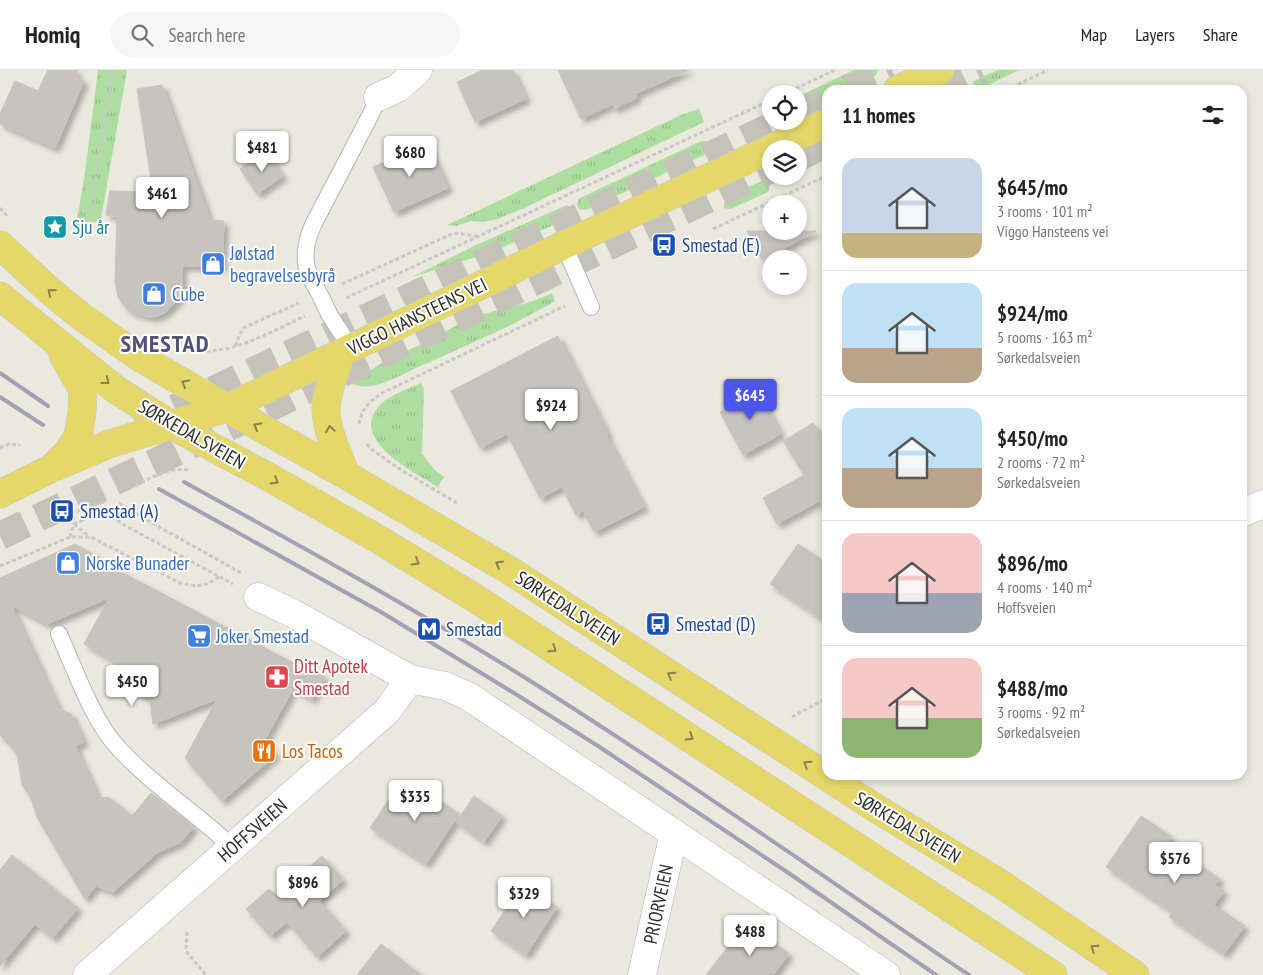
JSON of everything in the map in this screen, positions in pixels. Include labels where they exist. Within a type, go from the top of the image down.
[{"type":"main road","points":[[907,85],[940,70]]},
{"type":"main road","name":"VIGGO HANSTEENS VEI","points":[[0,494],[50,469],[109,444],[227,408],[564,245],[822,125]]},
{"type":"main road","name":"SØRKEDALSVEIEN","points":[[0,245],[50,291],[82,317],[139,357],[346,474],[516,575],[822,773]]},
{"type":"main road","name":"SØRKEDALSVEIEN","points":[[0,296],[115,389],[171,425],[346,521],[478,600],[1053,975]]},
{"type":"main road","points":[[50,338],[68,361],[83,390],[78,436],[68,452],[50,469]]},
{"type":"main road","points":[[346,350],[329,392],[326,410],[331,438],[346,474]]},
{"type":"main road","name":"SØRKEDALSVEIEN","points":[[832,780],[1001,884],[1135,975]]},
{"type":"street","points":[[378,97],[392,70]]},
{"type":"street","points":[[378,97],[398,88],[418,70]]},
{"type":"street","points":[[1247,511],[1263,504]]},
{"type":"street","points":[[258,596],[410,679],[445,686],[468,696],[886,975]]},
{"type":"street","name":"HOFFSVEIEN","points":[[87,975],[387,711],[410,679]]},
{"type":"street","name":"PRIORVEIEN","points":[[642,975],[674,833]]},
{"type":"lane","points":[[346,350],[308,272],[306,258],[308,238],[378,97]]},
{"type":"lane","points":[[564,245],[589,301]]},
{"type":"lane","points":[[59,634],[92,707],[113,742],[140,769],[221,837],[230,850]]},
{"type":"path","points":[[87,232],[113,70]]},
{"type":"path","points":[[803,85],[835,70]]},
{"type":"path","points":[[1016,85],[1048,70]]},
{"type":"path","points":[[341,300],[762,104]]},
{"type":"path","points":[[713,229],[822,178]]},
{"type":"path","points":[[235,347],[243,328],[324,302],[454,233],[477,236]]},
{"type":"path","points":[[361,416],[366,406],[382,392],[589,301]]},
{"type":"path","points":[[178,347],[198,352],[216,352],[235,347],[301,318]]},
{"type":"path","points":[[365,442],[370,448],[393,464],[463,507]]},
{"type":"path","points":[[0,448],[13,443],[20,445]]},
{"type":"path","points":[[135,485],[165,472],[175,470],[197,471]]},
{"type":"path","points":[[102,500],[110,514],[124,525],[258,596]]},
{"type":"path","points":[[119,503],[145,520],[248,577],[253,582],[258,596]]},
{"type":"path","points":[[70,537],[74,524],[83,520],[78,509]]},
{"type":"path","points":[[145,520],[148,513]]},
{"type":"path","points":[[74,524],[91,537],[180,583],[194,587],[208,584],[219,577]]},
{"type":"path","points":[[0,566],[70,537],[91,537]]},
{"type":"path","points":[[792,717],[822,701]]},
{"type":"path","points":[[187,932],[186,951],[206,975]]},
{"type":"green space","points":[[98,70],[127,70],[101,219],[75,232],[85,173]]},
{"type":"green space","points":[[854,70],[878,70],[876,75],[854,85],[822,85]]},
{"type":"green space","points":[[998,70],[1019,70],[988,85],[974,85],[974,81]]},
{"type":"green space","points":[[822,85],[822,99],[807,106],[807,92]]},
{"type":"green space","points":[[699,109],[704,122],[522,209],[498,219],[483,222],[471,221],[456,226],[447,225],[681,115]]},
{"type":"green space","points":[[701,141],[707,142],[709,145],[708,153],[586,210],[579,209],[577,206],[578,199]]},
{"type":"green space","points":[[822,151],[822,162],[807,169],[807,158]]},
{"type":"green space","points":[[762,181],[762,185],[770,185],[768,192],[733,208],[724,208],[724,203],[742,190]]},
{"type":"green space","points":[[567,205],[573,212],[569,218],[492,252],[412,277],[476,245]]},
{"type":"green space","points":[[552,293],[555,301],[509,326],[391,380],[371,386],[353,384],[381,364],[472,318],[534,301]]},
{"type":"green space","points":[[421,383],[424,389],[422,454],[436,471],[444,477],[438,487],[414,473],[388,453],[378,442],[372,430],[372,418],[380,405],[394,395]]},
{"type":"building","points":[[48,70],[78,70],[75,76],[84,81],[55,148],[0,124],[0,114],[15,81],[38,91]]},
{"type":"building","points":[[483,70],[513,70],[526,99],[475,122],[457,82]]},
{"type":"building","points":[[558,70],[689,70],[635,94],[637,98],[614,109],[613,104],[581,119]]},
{"type":"building","points":[[162,85],[210,220],[224,221],[222,267],[182,266],[182,288],[178,300],[166,312],[155,317],[149,317],[127,309],[118,297],[115,281],[117,216],[106,215],[110,191],[153,192],[137,89]]},
{"type":"building","points":[[427,143],[448,188],[394,212],[373,167]]},
{"type":"building","points":[[266,151],[283,176],[257,194],[240,169]]},
{"type":"building","points":[[747,231],[762,231],[762,240],[799,240],[781,250],[762,250],[762,260]]},
{"type":"building","points":[[807,231],[816,231],[807,236]]},
{"type":"building","points":[[558,336],[608,434],[606,435],[644,507],[594,532],[583,511],[576,515],[562,487],[540,498],[507,434],[480,448],[451,391]]},
{"type":"building","points":[[755,385],[781,434],[743,455],[720,412],[737,403],[734,396]]},
{"type":"building","points":[[813,423],[822,437],[822,506],[819,501],[777,524],[763,498],[804,475],[783,441]]},
{"type":"building","points":[[75,544],[113,565],[112,567],[301,667],[302,665],[325,677],[312,699],[293,689],[264,741],[276,755],[222,801],[185,758],[217,699],[153,724],[150,700],[137,693],[145,678],[84,644],[109,598],[47,624],[11,605],[59,709],[71,714],[84,742],[75,746],[98,797],[110,798],[132,816],[151,793],[194,827],[181,842],[157,853],[113,892],[96,886],[85,899],[37,817],[31,798],[22,785],[18,758],[14,749],[0,735],[0,578]]},
{"type":"building","points":[[798,544],[822,560],[822,619],[770,584]]},
{"type":"building","points":[[399,784],[411,792],[414,788],[423,794],[425,791],[459,814],[426,864],[370,828]]},
{"type":"building","points":[[474,796],[502,816],[484,842],[456,822]]},
{"type":"building","points":[[1141,816],[1172,837],[1167,843],[1220,879],[1215,885],[1224,891],[1214,905],[1245,926],[1224,954],[1169,917],[1172,912],[1106,867]]},
{"type":"building","points":[[12,855],[78,908],[53,938],[35,924],[0,966],[0,870]]},
{"type":"building","points":[[322,856],[343,880],[319,901],[346,931],[317,957],[287,922],[270,936],[246,909],[269,889],[282,900],[295,886],[292,882]]},
{"type":"building","points":[[523,884],[557,907],[526,955],[491,931]]},
{"type":"building","points":[[744,928],[752,935],[756,930],[789,954],[773,975],[706,975],[737,935]]},
{"type":"building","points":[[381,944],[421,975],[357,975]]},
{"type":"tunnel","points":[[860,85],[892,70]]},
{"type":"tunnel","points":[[950,85],[981,70]]},
{"type":"tunnel","points":[[807,110],[822,103]]},
{"type":"tunnel","points":[[137,426],[764,130]]},
{"type":"tunnel","points":[[807,152],[822,146]]},
{"type":"tunnel","points":[[0,536],[762,173]]},
{"type":"railway","points":[[0,373],[48,406]]},
{"type":"railway","points":[[0,397],[43,425]]},
{"type":"railway","points":[[184,482],[313,553],[524,677],[692,787],[969,975]]},
{"type":"railway","points":[[159,489],[381,612],[514,693],[598,746],[790,874],[936,975]]},
{"type":"place","name":"Sju år","points":[[55,227]]},
{"type":"place","name":"Smestad (E)","points":[[664,245]]},
{"type":"place","name":"Jølstad begravelsesbyrå","points":[[213,264]]},
{"type":"place","name":"Cube","points":[[154,294]]},
{"type":"place","name":"Smestad (A)","points":[[62,511]]},
{"type":"place","name":"Norske Bunader","points":[[68,563]]},
{"type":"place","name":"Smestad (D)","points":[[658,624]]},
{"type":"place","name":"Smestad","points":[[429,629]]},
{"type":"place","name":"Joker Smestad","points":[[199,636]]},
{"type":"place","name":"Ditt Apotek Smestad","points":[[277,677]]},
{"type":"place","name":"Los Tacos","points":[[264,751]]},
{"type":"district","name":"SMESTAD","points":[[165,344]]}]
